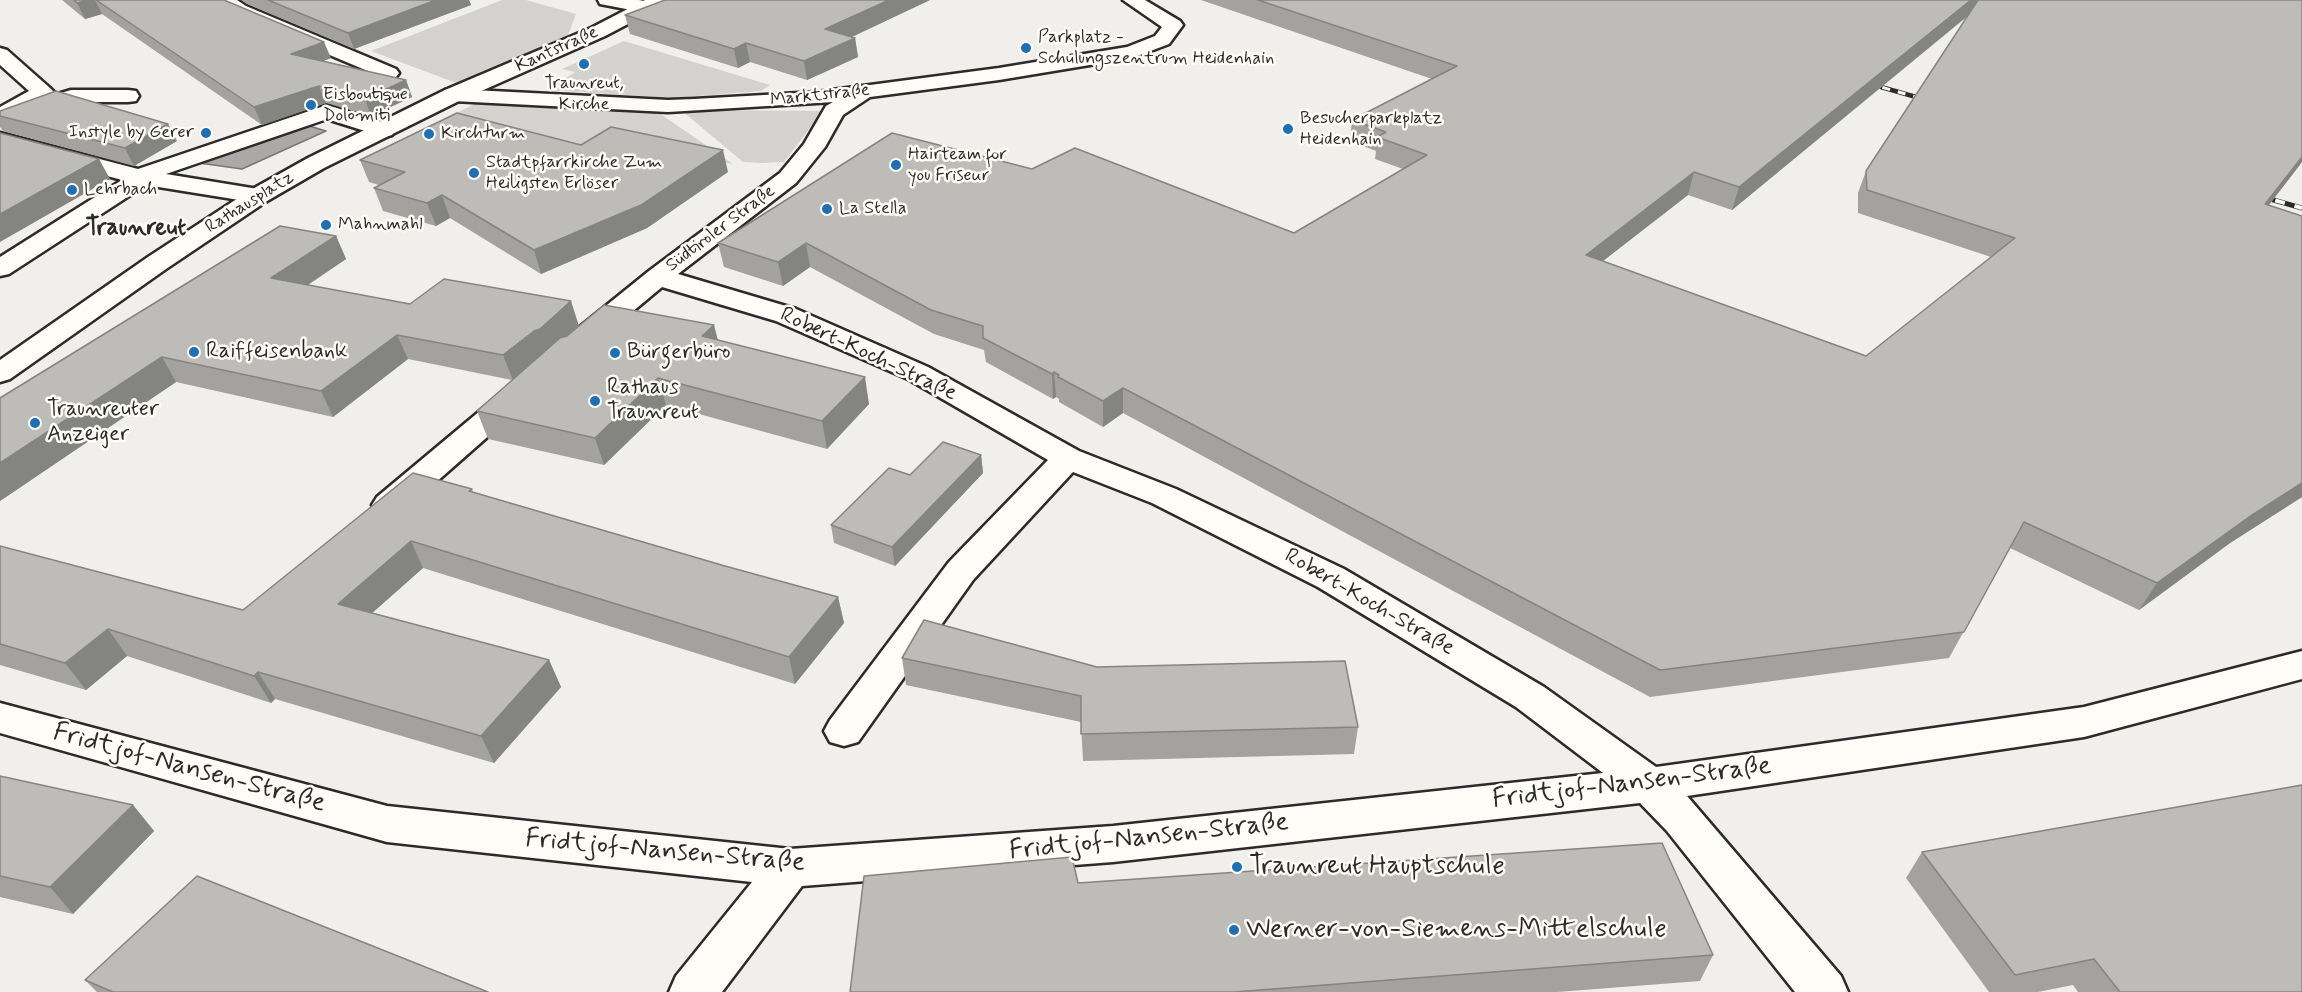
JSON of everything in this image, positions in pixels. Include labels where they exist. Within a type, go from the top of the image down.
[{"type":"street","points":[[225,0],[239,10],[388,73]]},
{"type":"street","points":[[607,0],[653,4]]},
{"type":"street","name":"Marktstraße","points":[[453,95],[668,106],[817,98],[999,74],[1132,52],[1162,40],[1173,25],[1132,0]]},
{"type":"street","name":"Kantstraße","points":[[453,95],[547,56],[653,4]]},
{"type":"street","points":[[0,54],[43,92],[0,116]]},
{"type":"street","name":"Südtiroler Straße","points":[[564,355],[658,277],[788,178],[814,147],[834,111],[863,92]]},
{"type":"street","name":"Rathausplatz","points":[[0,373],[157,263],[258,196],[316,163],[453,95]]},
{"type":"street","points":[[0,123],[71,96],[128,96]]},
{"type":"street","points":[[0,268],[140,177],[327,112],[384,130]]},
{"type":"street","points":[[0,140],[140,177],[258,196]]},
{"type":"street","name":"Robert-Koch-Straße","points":[[658,277],[786,315],[918,373],[1068,458],[1164,496],[1331,578],[1530,697],[1650,785],[1682,819],[1824,992]]},
{"type":"street","points":[[376,515],[537,378]]},
{"type":"street","points":[[844,730],[961,571],[1068,458]]},
{"type":"street","name":"Fridtjof-Nansen-Straße","points":[[0,718],[387,824],[790,868],[1113,844],[1650,785],[2084,722],[2302,665]]},
{"type":"street","points":[[693,992],[790,868]]},
{"type":"shaded area","points":[[502,0],[526,0],[576,14],[568,35],[459,84],[371,51]]},
{"type":"shaded area","points":[[624,41],[770,85],[761,91],[673,98],[548,90],[575,72],[562,69]]},
{"type":"shaded area","points":[[480,101],[652,108],[733,164],[620,142],[592,158],[445,119]]},
{"type":"shaded area","points":[[681,110],[823,111],[784,162],[761,163],[743,162]]},
{"type":"shaded area","points":[[306,125],[326,131],[242,169],[192,162]]},
{"type":"building","points":[[96,0],[224,0],[324,42],[291,54],[406,80],[365,99],[319,86],[254,107]]},
{"type":"building","points":[[268,0],[436,0],[348,33]]},
{"type":"building","points":[[665,0],[889,0],[825,29],[855,38],[804,61],[746,43],[734,49],[625,15]]},
{"type":"building","points":[[1258,0],[1971,0],[1739,187],[1694,172],[1586,255],[1866,356],[2015,238],[1867,190],[1866,171],[1978,0],[2302,0],[2302,157],[2265,204],[2302,216],[2302,483],[2249,517],[2157,583],[2024,522],[1964,632],[1660,670],[1123,388],[1103,401],[1058,377],[1059,375],[1054,372],[1052,374],[983,338],[983,326],[931,310],[806,243],[778,262],[718,243],[892,133],[1032,169],[1075,148],[1294,233],[1427,155],[1377,137],[1386,132],[1352,120],[1457,66]]},
{"type":"building","points":[[56,91],[168,124],[125,148],[0,116],[0,111]]},
{"type":"building","points":[[457,113],[581,145],[611,127],[723,150],[641,205],[534,250],[442,195],[427,203],[374,188],[405,172],[360,160]]},
{"type":"building","points":[[0,133],[99,159],[0,214]]},
{"type":"building","points":[[280,226],[336,236],[271,278],[410,304],[444,279],[571,301],[540,329],[534,331],[503,355],[397,335],[321,391],[162,357],[0,463],[0,398]]},
{"type":"building","points":[[604,305],[714,325],[702,336],[865,377],[822,421],[658,378],[595,438],[477,411],[560,338],[567,336]]},
{"type":"building","points":[[943,442],[981,455],[892,547],[831,525],[889,468],[910,475]]},
{"type":"building","points":[[413,473],[725,566],[838,597],[789,657],[411,541],[338,604],[549,660],[481,736],[258,672],[254,676],[108,629],[65,663],[0,644],[0,546],[243,610]]},
{"type":"building","points":[[924,620],[1097,667],[1345,661],[1358,727],[1081,734],[1081,696],[902,658]]},
{"type":"building","points":[[0,776],[133,805],[50,887],[0,876]]},
{"type":"building","points":[[2302,785],[2302,992],[2120,992],[2094,959],[2015,975],[1922,852]]},
{"type":"building","name":"Werner-von-Siemens-Mittelschule","points":[[1662,843],[1713,955],[1234,992],[850,992],[864,876],[1072,857],[1078,883]]},
{"type":"building","points":[[197,876],[488,992],[113,992],[85,980]]},
{"type":"railway","points":[[1867,83],[1930,101]]},
{"type":"railway","points":[[2256,195],[2302,208]]},
{"type":"place","name":"Parkplatz - Schulungszentrum Heidenhain","points":[[1026,48]]},
{"type":"place","name":"Traunreut, Kirche","points":[[584,64]]},
{"type":"place","name":"Eisboutique Dolomiti","points":[[311,105]]},
{"type":"place","name":"Besucherparkplatz Heidenhain","points":[[1288,129]]},
{"type":"place","name":"Instyle by Gerer","points":[[206,133]]},
{"type":"place","name":"Kirchturm","points":[[429,134]]},
{"type":"place","name":"Hairteam for you Friseur","points":[[896,165]]},
{"type":"place","name":"Stadtpfarrkirche Zum Heiligsten Erlöser","points":[[474,173]]},
{"type":"place","name":"Lehrbach","points":[[72,190]]},
{"type":"place","name":"La Stella","points":[[827,209]]},
{"type":"place","name":"Mahnmahl","points":[[326,225]]},
{"type":"place","name":"Raiffeisenbank","points":[[194,352]]},
{"type":"place","name":"Bürgerbüro","points":[[615,353]]},
{"type":"place","name":"Rathaus Traunreut","points":[[595,401]]},
{"type":"place","name":"Traunreuter Anzeiger","points":[[35,423]]},
{"type":"place","name":"Traunreut Hauptschule","points":[[1237,867]]},
{"type":"place","name":"Werner-von-Siemens-Mittelschule","points":[[1234,930]]},
{"type":"district","name":"Traunreut","points":[[136,229]]}]
